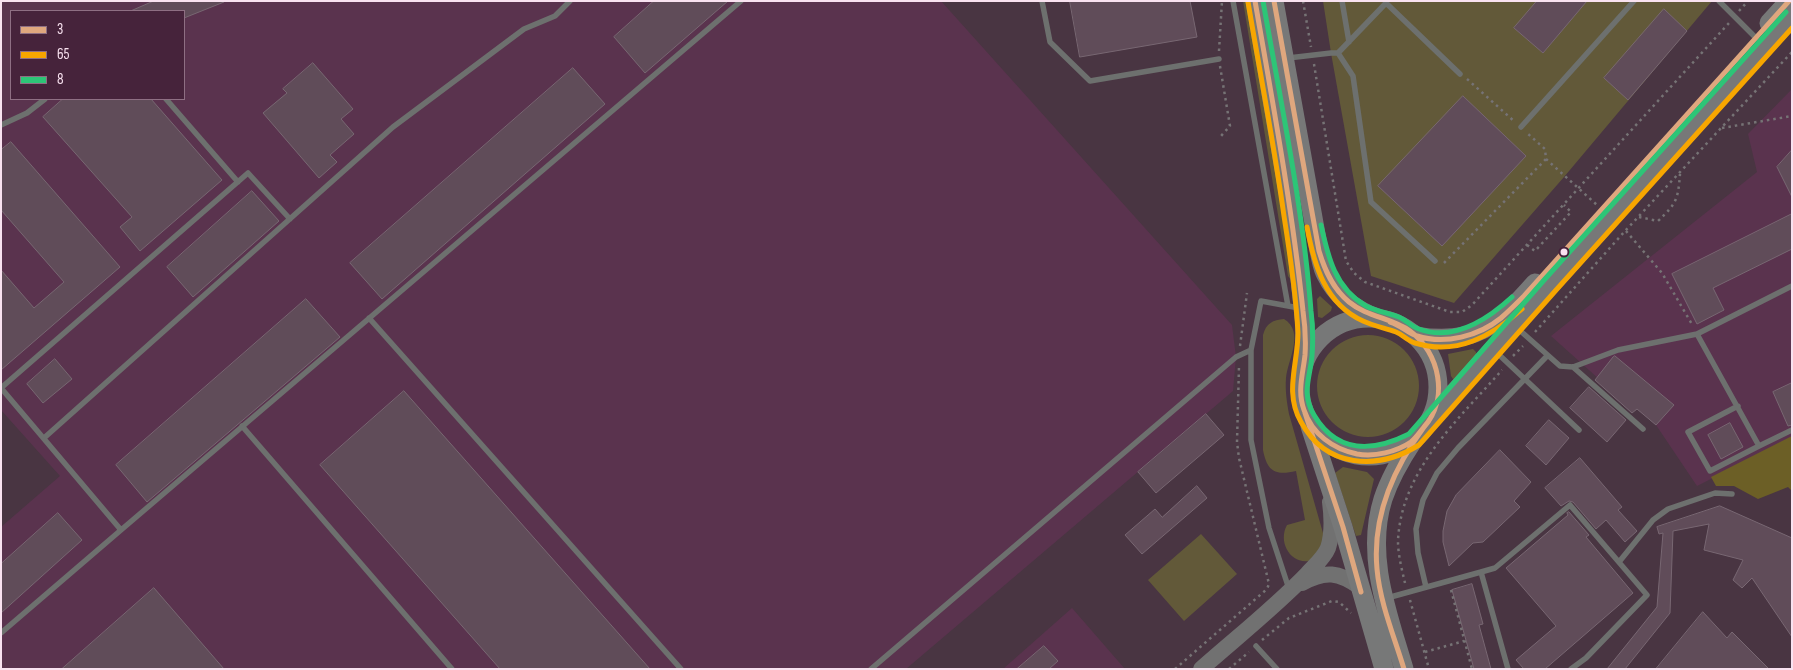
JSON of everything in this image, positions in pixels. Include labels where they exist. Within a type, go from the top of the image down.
[{"type":"main road","points":[[1256,1],[1296,233],[1296,307],[1305,326],[1304,363]]},
{"type":"main road","points":[[1274,1],[1319,251],[1326,275],[1338,292],[1349,303],[1363,312],[1400,325],[1416,336],[1428,352],[1435,366],[1438,400],[1433,416]]},
{"type":"main road","points":[[1404,669],[1383,599],[1377,570],[1376,540],[1383,500],[1398,465],[1414,440],[1433,416],[1494,349],[1761,42],[1789,1]]},
{"type":"main road","points":[[1416,336],[1454,339],[1483,330],[1501,318],[1524,296],[1761,42],[1792,16]]},
{"type":"main road","points":[[1381,319],[1361,318],[1344,322],[1330,330],[1314,344],[1304,363],[1300,376],[1300,389],[1302,404],[1384,669]]},
{"type":"main road","points":[[1308,420],[1321,436],[1334,446],[1365,456],[1383,454],[1398,449],[1414,440]]},
{"type":"street","points":[[1201,669],[1290,591],[1321,559],[1328,547],[1332,519],[1327,482]]},
{"type":"street","points":[[1290,591],[1303,582],[1322,574],[1341,576],[1360,587]]},
{"type":"lane","points":[[44,438],[393,127],[524,29],[555,16],[570,1]]},
{"type":"lane","points":[[1,633],[741,1]]},
{"type":"lane","points":[[1042,1],[1050,42],[1090,81],[1219,58]]},
{"type":"lane","points":[[1233,1],[1296,307],[1261,301],[1251,350],[1251,440],[1269,528],[1282,572],[1290,591]]},
{"type":"lane","points":[[1342,1],[1349,42]]},
{"type":"lane","points":[[1521,127],[1634,1]]},
{"type":"lane","points":[[1719,1],[1761,42]]},
{"type":"lane","points":[[1285,59],[1338,53],[1388,2],[1460,74]]},
{"type":"lane","points":[[1338,53],[1353,76],[1372,202],[1436,261]]},
{"type":"lane","points":[[1,126],[27,113],[44,100]]},
{"type":"lane","points":[[167,100],[238,182]]},
{"type":"lane","points":[[121,530],[1,388],[248,174],[290,219]]},
{"type":"lane","points":[[1515,325],[1560,366],[1573,367],[1618,350],[1697,334],[1792,286]]},
{"type":"lane","points":[[369,318],[681,669]]},
{"type":"lane","points":[[1697,334],[1760,446]]},
{"type":"lane","points":[[1494,349],[1579,430]]},
{"type":"lane","points":[[871,669],[1239,355],[1251,350]]},
{"type":"lane","points":[[1426,587],[1418,553],[1416,529],[1423,500],[1437,473],[1458,448],[1547,356]]},
{"type":"lane","points":[[1573,367],[1643,429]]},
{"type":"lane","points":[[1738,406],[1688,432],[1710,471],[1792,430]]},
{"type":"lane","points":[[242,426],[452,669]]},
{"type":"lane","points":[[1619,562],[1653,520],[1668,509],[1715,493],[1732,494]]},
{"type":"lane","points":[[1383,599],[1496,568],[1570,504],[1647,595],[1586,658],[1570,669]]},
{"type":"lane","points":[[1481,572],[1508,669]]},
{"type":"lane","points":[[1256,646],[1277,669]]},
{"type":"path","points":[[1221,136],[1230,126],[1219,58],[1222,1]]},
{"type":"path","points":[[1303,1],[1311,48]]},
{"type":"path","points":[[1578,189],[1748,1]]},
{"type":"path","points":[[1534,334],[1639,216],[1792,52]]},
{"type":"path","points":[[1460,74],[1545,149],[1546,159],[1597,205]]},
{"type":"path","points":[[1721,128],[1792,116]]},
{"type":"path","points":[[1436,261],[1442,264],[1448,261],[1546,159]]},
{"type":"path","points":[[1639,216],[1658,221],[1670,210],[1678,197],[1680,172]]},
{"type":"path","points":[[1527,245],[1535,252],[1571,212],[1564,205]]},
{"type":"path","points":[[1626,231],[1662,272],[1697,334]]},
{"type":"path","points":[[1239,355],[1247,293]]},
{"type":"path","points":[[1511,359],[1525,343]]},
{"type":"path","points":[[1175,669],[1267,589],[1268,584],[1251,511]]},
{"type":"path","points":[[1448,581],[1471,669]]},
{"type":"path","points":[[1410,599],[1429,669]]},
{"type":"path","points":[[1229,669],[1289,618],[1332,601],[1339,602],[1349,611]]},
{"type":"path","points":[[1425,652],[1464,641]]},
{"type":"shaded area","points":[[1,1],[941,1],[1232,325],[1236,357],[1233,391],[906,669],[1,669],[1,527],[60,476],[1,410]]},
{"type":"shaded area","points":[[1243,1],[1250,1],[1295,275],[1291,280],[1288,276]]},
{"type":"shaded area","points":[[1323,1],[1712,1],[1564,177],[1454,303],[1371,276]]},
{"type":"shaded area","points":[[1792,89],[1792,438],[1697,486],[1656,425],[1621,395],[1619,397],[1551,336],[1757,172],[1748,134]]},
{"type":"shaded area","points":[[1320,296],[1332,307],[1331,311],[1322,318],[1318,317],[1317,299]]},
{"type":"shaded area","points":[[1284,319],[1290,324],[1294,338],[1294,346],[1286,378],[1289,414],[1325,540],[1313,560],[1305,561],[1293,557],[1288,552],[1284,539],[1287,525],[1305,520],[1296,471],[1283,473],[1273,470],[1267,463],[1263,450],[1263,335],[1270,323]]},
{"type":"shaded area","points":[[1368,335],[1387,339],[1404,350],[1415,367],[1419,386],[1415,405],[1404,422],[1387,433],[1368,437],[1349,433],[1332,422],[1321,405],[1317,386],[1321,367],[1332,350],[1349,339]]},
{"type":"shaded area","points":[[1473,349],[1476,352],[1476,356],[1457,378],[1453,379],[1448,354]]},
{"type":"shaded area","points":[[1792,436],[1792,491],[1788,487],[1758,499],[1734,486],[1716,486],[1711,477]]},
{"type":"shaded area","points":[[1343,467],[1367,472],[1374,479],[1361,535],[1356,536],[1335,473]]},
{"type":"shaded area","points":[[1201,534],[1237,574],[1184,621],[1148,580]]},
{"type":"shaded area","points":[[1072,608],[1125,669],[1003,669]]},
{"type":"building","points":[[154,1],[224,1],[185,18],[185,10],[133,10]]},
{"type":"building","points":[[654,1],[728,1],[645,73],[614,37]]},
{"type":"building","points":[[1070,1],[1190,1],[1197,37],[1080,57]]},
{"type":"building","points":[[1537,1],[1587,1],[1543,53],[1514,28]]},
{"type":"building","points":[[1664,9],[1687,31],[1628,100],[1604,78]]},
{"type":"building","points":[[313,63],[353,109],[341,119],[354,134],[330,155],[337,162],[319,178],[263,113],[287,93],[283,89]]},
{"type":"building","points":[[573,68],[605,104],[382,299],[350,263]]},
{"type":"building","points":[[1463,96],[1526,156],[1442,246],[1378,186]]},
{"type":"building","points":[[62,100],[152,100],[222,180],[140,251],[120,227],[132,217],[43,117]]},
{"type":"building","points":[[11,142],[120,267],[1,370],[1,270],[34,308],[64,282],[1,210],[1,150]]},
{"type":"building","points":[[1792,150],[1792,197],[1777,167]]},
{"type":"building","points":[[252,191],[279,221],[193,297],[167,267]]},
{"type":"building","points":[[1792,214],[1792,249],[1713,288],[1724,310],[1697,324],[1672,274]]},
{"type":"building","points":[[306,299],[340,337],[147,502],[116,465]]},
{"type":"building","points":[[1615,356],[1674,405],[1656,425],[1637,409],[1632,413],[1595,380]]},
{"type":"building","points":[[55,359],[72,379],[43,403],[27,384]]},
{"type":"building","points":[[1792,383],[1792,425],[1788,426],[1773,392]]},
{"type":"building","points":[[1589,387],[1626,420],[1607,442],[1570,408]]},
{"type":"building","points":[[404,391],[650,669],[500,669],[320,465]]},
{"type":"building","points":[[1206,414],[1224,435],[1156,493],[1138,472]]},
{"type":"building","points":[[1549,420],[1569,438],[1546,465],[1526,446]]},
{"type":"building","points":[[1730,423],[1743,447],[1721,459],[1708,435]]},
{"type":"building","points":[[1500,450],[1531,482],[1514,501],[1520,507],[1483,542],[1473,543],[1449,566],[1443,542],[1447,511],[1456,495]]},
{"type":"building","points":[[1580,458],[1622,507],[1618,510],[1637,531],[1625,542],[1606,520],[1596,529],[1573,502],[1569,501],[1561,506],[1545,488]]},
{"type":"building","points":[[1197,486],[1207,498],[1142,554],[1125,535],[1155,509],[1162,517]]},
{"type":"building","points":[[1720,506],[1792,538],[1792,637],[1752,578],[1742,588],[1733,580],[1743,560],[1704,550],[1709,524],[1673,531],[1670,613],[1625,669],[1607,669],[1657,607],[1663,533],[1659,534],[1657,527]]},
{"type":"building","points":[[1569,512],[1589,535],[1586,537],[1633,593],[1545,669],[1524,669],[1516,660],[1556,626],[1506,568],[1568,515],[1567,513]]},
{"type":"building","points":[[58,513],[82,540],[1,613],[1,564]]},
{"type":"building","points":[[1472,584],[1483,624],[1479,625],[1491,669],[1474,669],[1452,590]]},
{"type":"building","points":[[154,588],[224,669],[62,669]]},
{"type":"building","points":[[1703,612],[1727,638],[1732,632],[1769,669],[1656,669]]},
{"type":"building","points":[[1044,646],[1058,661],[1049,669],[1017,669]]},
{"type":"transit line","name":"3","points":[[1255,1],[1288,194],[1299,272],[1305,333],[1305,355],[1301,382],[1304,410],[1312,426],[1332,444],[1357,454],[1385,453],[1399,449],[1411,442],[1432,416],[1437,403],[1438,377],[1428,351],[1420,340],[1403,327],[1364,311],[1349,302],[1338,291],[1327,272],[1319,251],[1274,1]]},
{"type":"transit line","name":"8","points":[[1263,1],[1303,233],[1313,340],[1307,386],[1308,400],[1314,415],[1323,428],[1333,437],[1357,446],[1382,444],[1409,434],[1545,279],[1786,12]]},
{"type":"transit line","name":"3","points":[[1390,322],[1414,335],[1439,340],[1472,334],[1483,330],[1501,318],[1524,296],[1789,1]]},
{"type":"transit line","name":"65","points":[[1248,2],[1276,162],[1294,289],[1298,333],[1293,378],[1293,400],[1301,422],[1324,449],[1338,456],[1370,461],[1386,459],[1419,445],[1792,28]]},
{"type":"transit line","name":"8","points":[[1321,225],[1334,271],[1355,299],[1366,306],[1399,317],[1419,329],[1445,333],[1457,331],[1481,321],[1512,297]]},
{"type":"transit line","name":"65","points":[[1307,227],[1313,255],[1323,282],[1339,304],[1350,314],[1363,321],[1396,332],[1412,342],[1445,347],[1473,341],[1499,328],[1522,309]]},
{"type":"transit line","name":"3","points":[[1305,413],[1343,527],[1361,592]]},
{"type":"transit line","name":"3","points":[[1404,669],[1384,607],[1377,569],[1376,549],[1382,512],[1394,476],[1424,427]]}]
